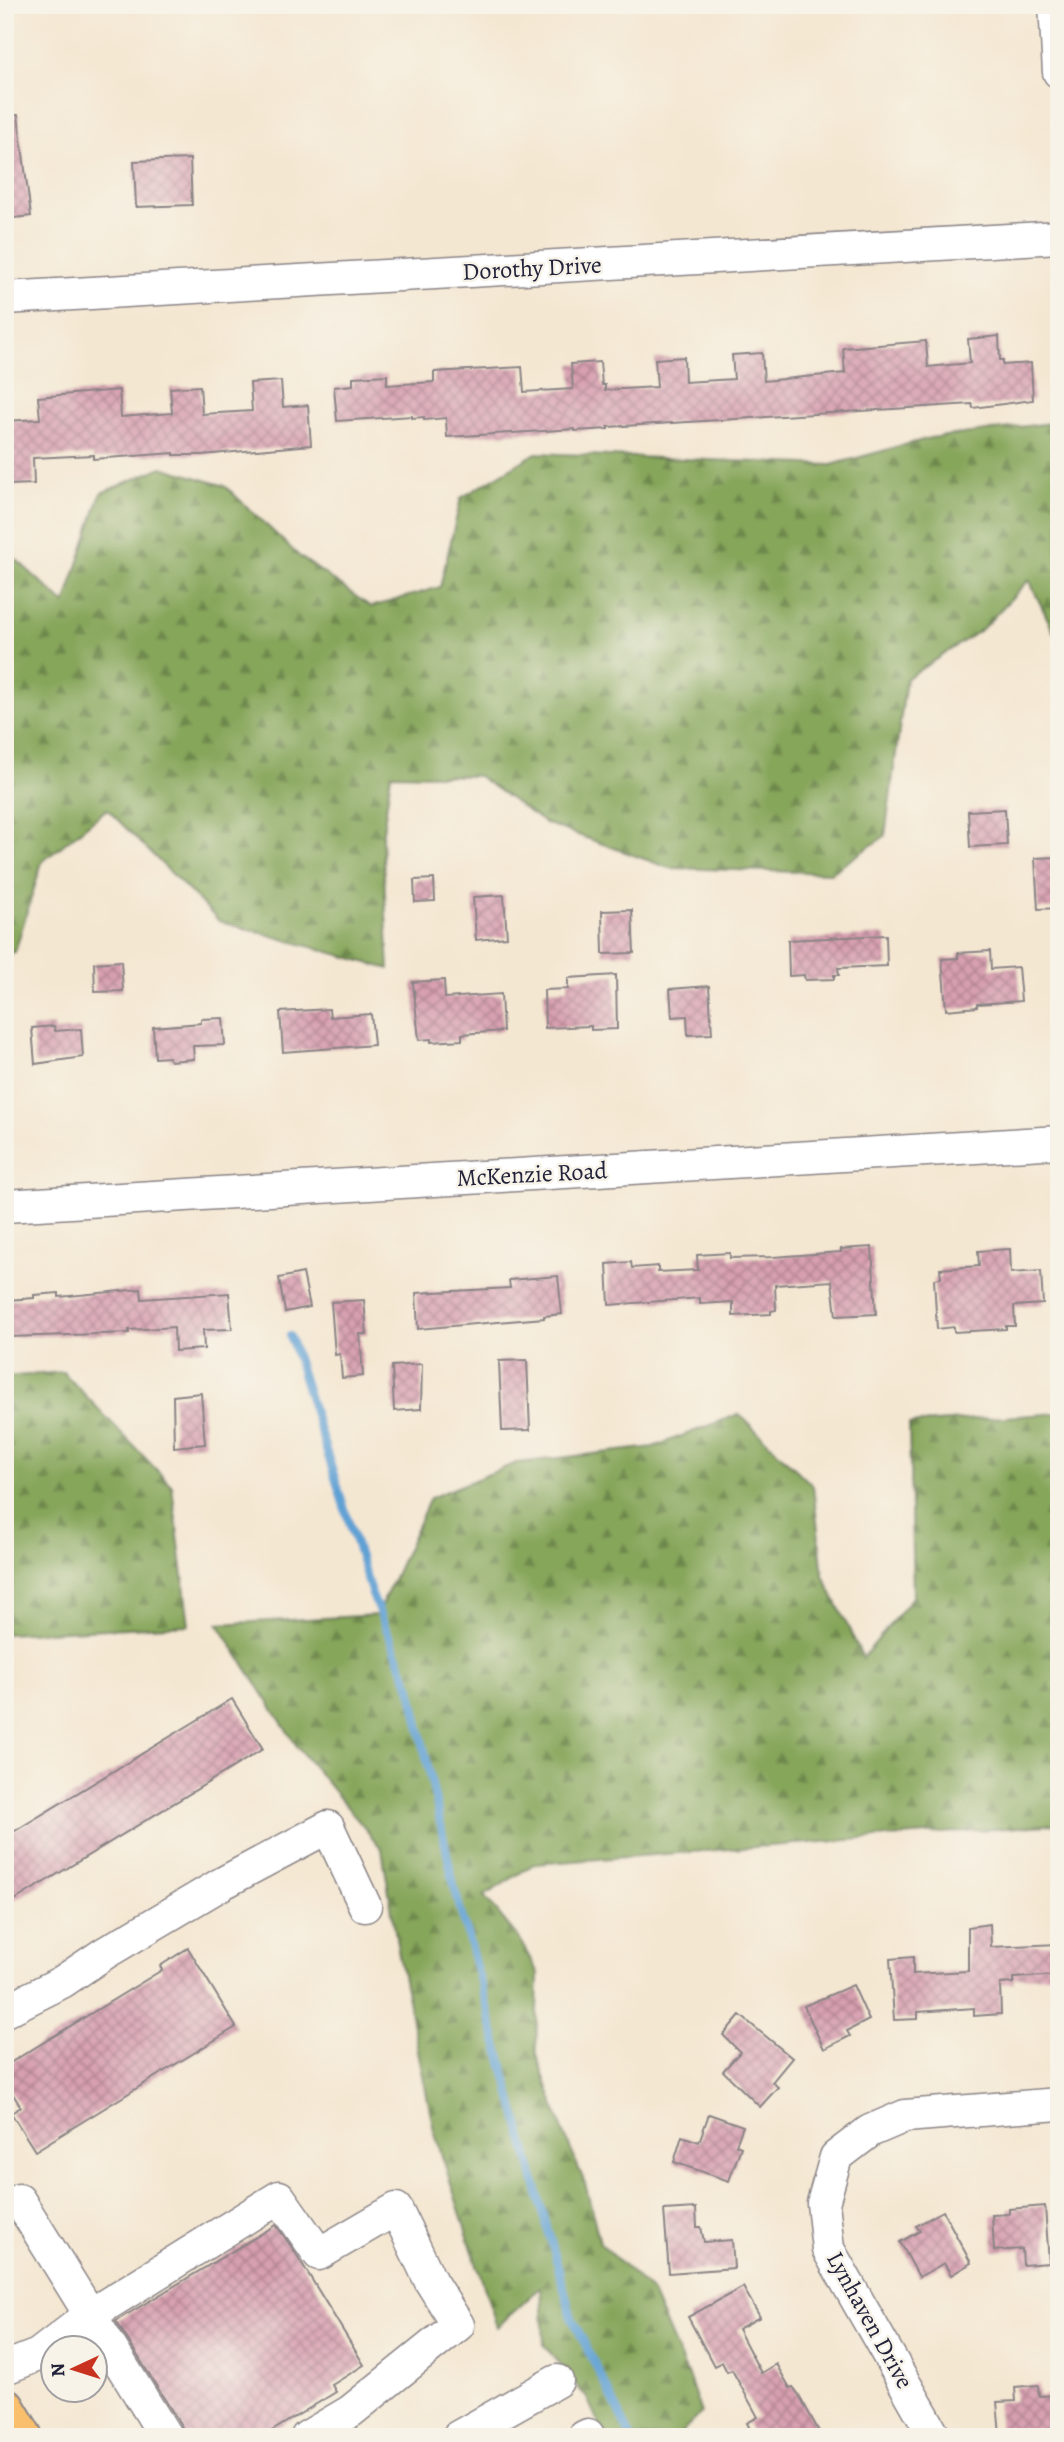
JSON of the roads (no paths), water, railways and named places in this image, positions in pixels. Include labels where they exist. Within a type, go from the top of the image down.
[{"type":"main road","points":[[5,2407],[23,2437]]},
{"type":"street","points":[[1055,5],[1059,72]]},
{"type":"street","name":"Dorothy Drive","points":[[5,298],[1059,237]]},
{"type":"street","name":"McKenzie Road","points":[[5,1206],[1059,1142]]},
{"type":"street","points":[[5,2011],[62,1982],[105,1953],[223,1883],[328,1827],[365,1906]]},
{"type":"street","name":"Lynhaven Drive","points":[[935,2437],[828,2249],[823,2203],[836,2157],[870,2131],[905,2116],[1059,2104]]},
{"type":"street","points":[[5,2368],[38,2355],[90,2315],[279,2197],[319,2254],[396,2209],[431,2282],[458,2325],[351,2411],[307,2437]]},
{"type":"street","points":[[19,2200],[166,2437]]},
{"type":"street","points":[[458,2437],[557,2381]]},
{"type":"waterway","points":[[290,1336],[372,1595],[411,1688],[455,1890],[572,2318],[631,2437]]}]
